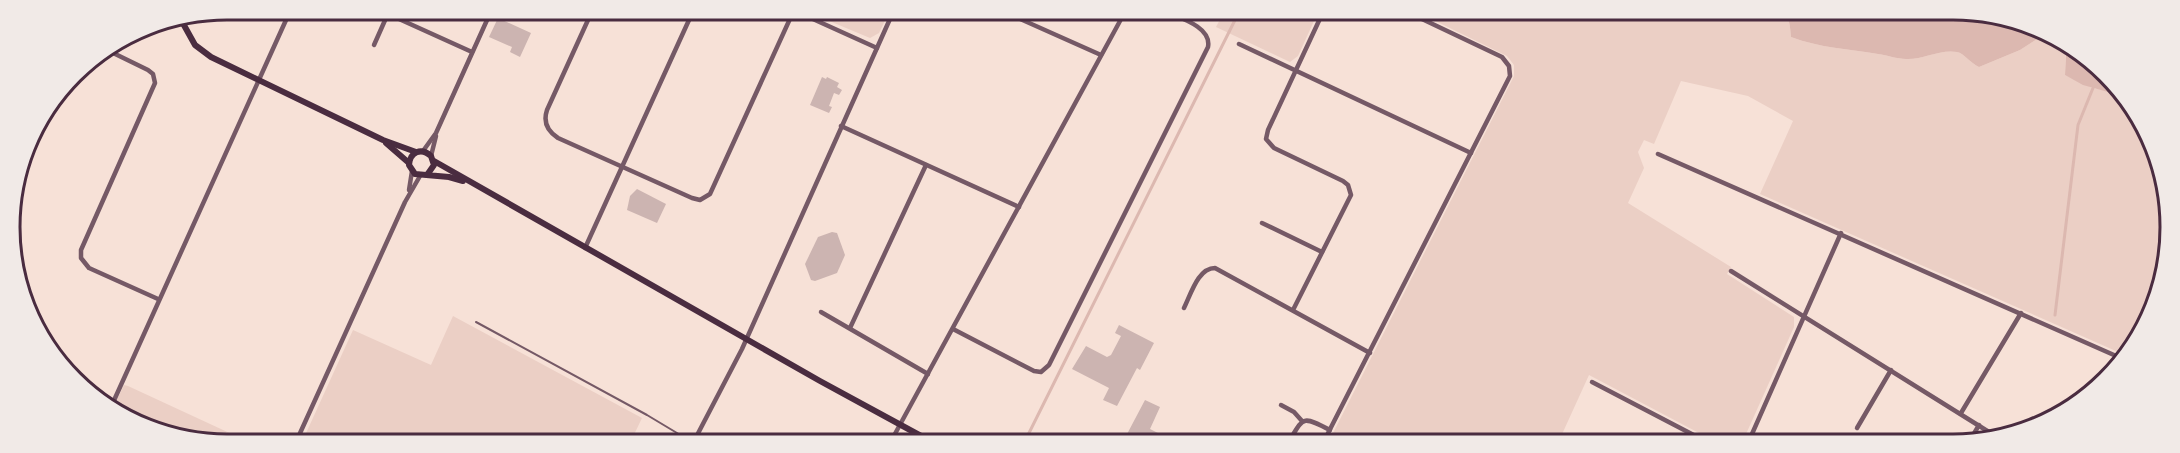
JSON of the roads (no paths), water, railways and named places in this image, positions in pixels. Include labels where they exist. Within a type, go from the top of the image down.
[{"type":"main road","points":[[184,25],[193,42],[202,51],[383,141],[416,152],[423,151],[469,183],[918,434]]},
{"type":"main road","points":[[383,141],[409,163],[412,171],[469,183]]},
{"type":"main road","points":[[409,163],[416,152]]},
{"type":"main road","points":[[423,175],[433,169],[432,159]]},
{"type":"street","points":[[114,401],[286,20]]},
{"type":"street","points":[[374,45],[385,20]]},
{"type":"street","points":[[406,20],[472,52]]},
{"type":"street","points":[[423,151],[436,133],[487,20]]},
{"type":"street","points":[[588,20],[547,110],[545,123],[553,135],[696,200],[707,197],[712,190],[789,20]]},
{"type":"street","points":[[585,248],[689,20]]},
{"type":"street","points":[[816,20],[877,48]]},
{"type":"street","points":[[697,434],[746,339],[890,20]]},
{"type":"street","points":[[1022,20],[1101,56]]},
{"type":"street","points":[[895,434],[1121,20]]},
{"type":"street","points":[[953,328],[1034,371],[1041,372],[1047,368],[1208,47],[1209,37],[1202,30],[1182,20]]},
{"type":"street","points":[[1293,310],[1350,198],[1350,189],[1343,181],[1274,148],[1266,140],[1268,130],[1319,20]]},
{"type":"street","points":[[1328,433],[1510,76],[1509,66],[1502,57],[1424,20]]},
{"type":"street","points":[[1239,44],[1471,153]]},
{"type":"street","points":[[113,53],[148,70],[153,74],[155,83],[80,255],[88,268],[158,299]]},
{"type":"street","points":[[842,126],[1019,207]]},
{"type":"street","points":[[432,159],[436,133]]},
{"type":"street","points":[[1658,154],[2116,356]]},
{"type":"street","points":[[850,328],[926,165]]},
{"type":"street","points":[[408,196],[412,171]]},
{"type":"street","points":[[300,434],[408,196],[423,175]]},
{"type":"street","points":[[1262,223],[1322,252]]},
{"type":"street","points":[[1752,433],[1841,233]]},
{"type":"street","points":[[1185,308],[1202,272],[1211,267],[1219,269],[1370,353]]},
{"type":"street","points":[[1731,271],[1987,431]]},
{"type":"street","points":[[821,312],[928,374]]},
{"type":"street","points":[[1961,413],[2021,314]]},
{"type":"street","points":[[1857,429],[1891,370]]},
{"type":"street","points":[[1592,382],[1689,433]]},
{"type":"street","points":[[1281,405],[1294,412],[1302,421]]},
{"type":"street","points":[[1293,433],[1302,421],[1312,421],[1330,430]]},
{"type":"street","points":[[1974,432],[1978,425]]},
{"type":"lane","points":[[476,322],[679,434]]},
{"type":"waterway","points":[[1029,434],[1235,20]]},
{"type":"waterway","points":[[2055,315],[2078,125],[2093,88]]}]
